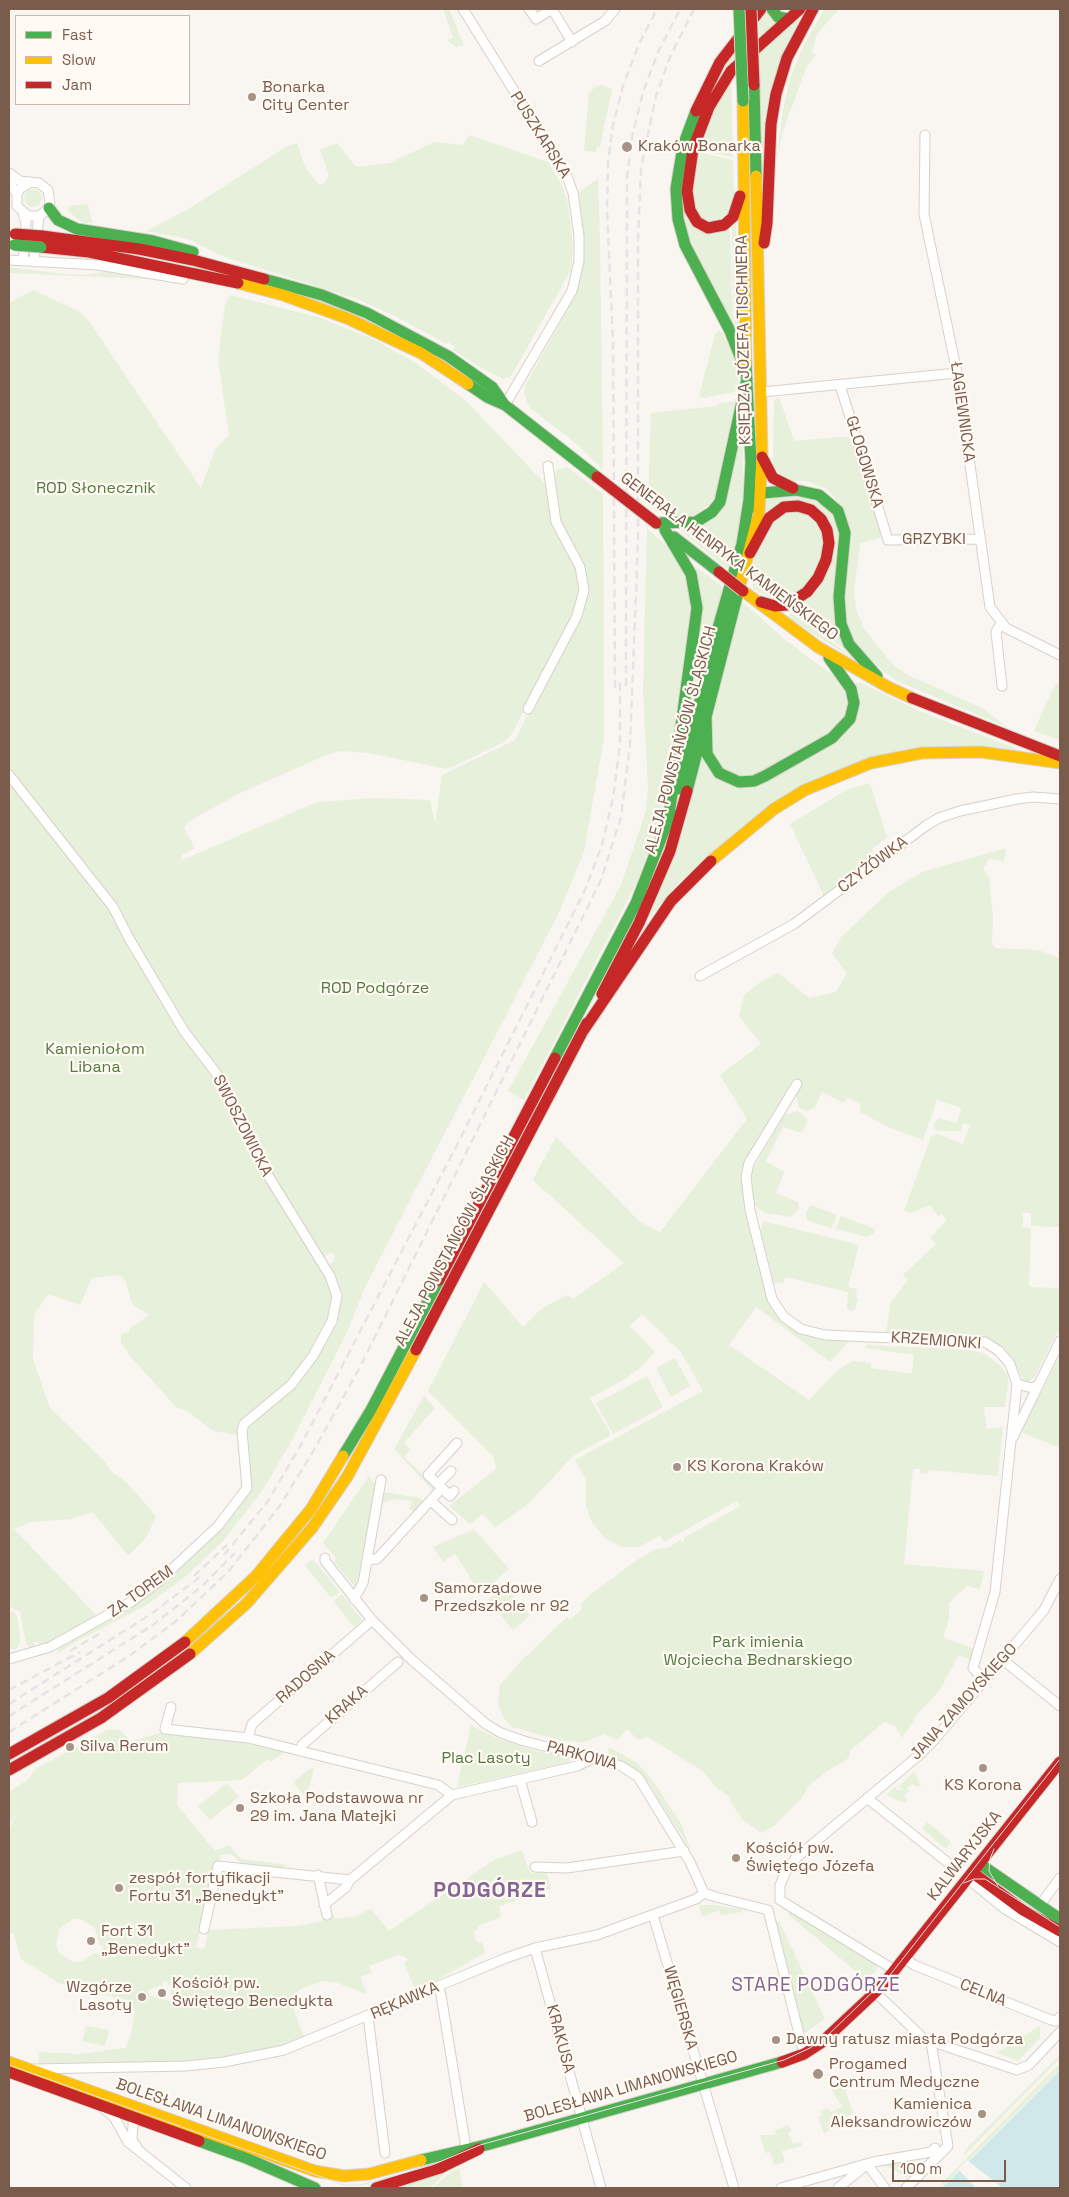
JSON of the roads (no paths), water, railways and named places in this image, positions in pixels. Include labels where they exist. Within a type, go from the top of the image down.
[{"type":"main road","name":"KSIĘDZA JÓZEFA TISCHNERA","points":[[739,9],[743,100],[747,376],[751,468],[748,510],[742,544],[740,592]]},
{"type":"main road","name":"KSIĘDZA JÓZEFA TISCHNERA","points":[[740,592],[762,493],[762,392],[751,9]]},
{"type":"main road","name":"KSIĘDZA JÓZEFA TISCHNERA","points":[[747,376],[723,318],[685,245],[677,212],[676,179],[683,146],[712,76],[733,44],[762,9]]},
{"type":"main road","points":[[772,9],[778,17],[790,19]]},
{"type":"main road","points":[[744,174],[736,210],[730,221],[724,225],[712,228],[697,222],[688,204],[688,176],[693,149],[709,107],[732,71],[800,9]]},
{"type":"main road","points":[[758,263],[767,223],[771,131],[776,94],[787,58],[813,9]]},
{"type":"main road","points":[[48,208],[58,220],[77,229],[185,249],[237,266],[252,276]]},
{"type":"main road","name":"GENERAŁA HENRYKA KAMIEŃSKIEGO","points":[[12,239],[139,249],[322,295],[367,313],[420,339],[492,387],[505,405]]},
{"type":"main road","name":"GENERAŁA HENRYKA KAMIEŃSKIEGO","points":[[41,242],[211,276],[319,307],[380,332],[421,352],[488,397],[505,405],[719,572],[740,592],[818,647],[888,687],[939,710],[1060,756]]},
{"type":"main road","points":[[182,279],[319,307]]},
{"type":"main road","points":[[668,823],[697,608],[697,596],[692,574],[660,527],[696,522],[712,512],[720,502],[747,376]]},
{"type":"main road","points":[[762,457],[776,480],[796,490]]},
{"type":"main road","points":[[748,510],[754,499],[762,493],[796,490],[811,492],[826,499],[838,511],[842,520],[844,544],[838,596],[841,624],[849,644],[856,655],[888,687]]},
{"type":"main road","points":[[740,592],[760,602],[780,606],[793,603],[802,597],[814,584],[826,560],[829,543],[828,534],[821,519],[811,510],[798,506],[784,507],[776,511],[769,518],[750,553]]},
{"type":"main road","name":"ALEJA POWSTAŃCÓW ŚLĄSKICH","points":[[9,1770],[101,1718],[184,1660],[247,1603],[312,1528],[347,1477],[370,1437],[583,1032],[639,923],[664,867],[679,823],[740,592]]},
{"type":"main road","name":"ALEJA POWSTAŃCÓW ŚLĄSKICH","points":[[9,1754],[108,1698],[174,1651],[256,1576],[311,1509],[372,1410],[652,869],[740,592]]},
{"type":"main road","points":[[706,715],[706,747],[709,758],[722,776],[735,781],[749,782],[765,776],[826,742],[848,722],[854,703],[845,679],[818,647]]},
{"type":"main road","points":[[583,1032],[671,901],[690,880],[738,837],[774,809],[804,790],[871,763],[922,753],[981,752],[1060,763]]},
{"type":"main road","name":"KALWARYJSKA","points":[[875,1992],[906,1959],[1060,1762]]},
{"type":"main road","points":[[974,1872],[1040,1905],[1060,1919]]},
{"type":"main road","points":[[974,1872],[1025,1911],[1060,1931]]},
{"type":"main road","name":"BOLESŁAWA LIMANOWSKIEGO","points":[[9,2072],[96,2104],[134,2112],[315,2171],[349,2176],[376,2172],[469,2150],[785,2061],[804,2054],[821,2043],[875,1992]]},
{"type":"main road","name":"BOLESŁAWA LIMANOWSKIEGO","points":[[9,2062],[315,2188]]},
{"type":"main road","name":"BOLESŁAWA LIMANOWSKIEGO","points":[[376,2188],[440,2168],[469,2150]]},
{"type":"main road","points":[[342,2188],[349,2176],[357,2188]]},
{"type":"street","name":"PUSZKARSKA","points":[[463,9],[565,172],[573,193],[579,236],[579,261],[572,291],[505,405]]},
{"type":"street","points":[[529,9],[536,19],[552,9],[572,42]]},
{"type":"street","points":[[539,61],[605,21],[615,9]]},
{"type":"street","name":"ŁAGIEWNICKA","points":[[925,135],[924,214],[957,374],[990,607],[1001,623]]},
{"type":"street","points":[[9,173],[20,181],[40,183],[48,190],[51,200],[48,208],[39,216],[34,262]]},
{"type":"street","points":[[9,182],[17,194]]},
{"type":"street","points":[[23,261],[26,224],[23,213],[17,206],[17,194],[20,189],[29,183]]},
{"type":"street","points":[[23,213],[39,216]]},
{"type":"street","points":[[9,260],[98,265],[182,279]]},
{"type":"street","points":[[762,392],[957,374]]},
{"type":"street","name":"GŁOGOWSKA","points":[[840,385],[888,540]]},
{"type":"street","points":[[528,709],[577,616],[584,590],[580,567],[556,522],[548,466]]},
{"type":"street","name":"GRZYBKI","points":[[888,540],[980,539]]},
{"type":"street","points":[[1002,686],[996,632],[1001,623],[1017,634],[1060,655]]},
{"type":"street","name":"SWOSZOWICKA","points":[[9,775],[113,907],[130,940],[184,1031],[216,1073],[250,1136],[269,1177],[333,1282],[337,1296],[335,1312],[313,1356],[291,1385],[244,1424],[242,1431],[243,1454],[247,1474],[247,1488]]},
{"type":"street","name":"CZYŻÓWKA","points":[[700,976],[794,924],[939,818],[960,811],[1017,799],[1033,797],[1060,799]]},
{"type":"street","name":"KRZEMIONKI","points":[[797,1084],[749,1163],[746,1177],[750,1210],[772,1299],[784,1317],[801,1329],[826,1335],[985,1342],[999,1351],[1010,1364],[1017,1384],[995,1592],[973,1668],[985,1681]]},
{"type":"street","points":[[1011,1442],[1060,1341]]},
{"type":"street","points":[[1017,1384],[1032,1388],[1038,1385]]},
{"type":"street","points":[[454,1492],[450,1496],[428,1475],[457,1443]]},
{"type":"street","points":[[367,1560],[377,1559],[431,1501],[451,1471]]},
{"type":"street","points":[[354,1599],[362,1583],[381,1480]]},
{"type":"street","name":"ZA TOREM","points":[[9,1659],[50,1647],[131,1602],[194,1550],[218,1526],[247,1488]]},
{"type":"street","points":[[431,1501],[452,1520]]},
{"type":"street","name":"PARKOWA","points":[[325,1558],[325,1561],[372,1620],[412,1660],[486,1724],[513,1738],[621,1766],[638,1777],[684,1851],[704,1892]]},
{"type":"street","name":"JANA ZAMOYSKIEGO","points":[[780,1900],[780,1885],[788,1867],[796,1858],[918,1756],[985,1681],[1044,1610],[1060,1579]]},
{"type":"street","name":"RADOSNA","points":[[248,1738],[252,1724],[372,1620]]},
{"type":"street","points":[[1003,1660],[1060,1706]]},
{"type":"street","name":"KRAKA","points":[[301,1751],[302,1745],[398,1662]]},
{"type":"street","points":[[170,1707],[165,1729],[248,1738],[438,1785],[452,1795]]},
{"type":"street","points":[[324,1905],[346,1887],[350,1880],[452,1795],[577,1766],[592,1759]]},
{"type":"street","points":[[520,1779],[532,1822]]},
{"type":"street","points":[[867,1798],[947,1862]]},
{"type":"street","points":[[535,1867],[567,1868],[684,1851]]},
{"type":"street","points":[[204,1929],[205,1914],[218,1866],[318,1875],[350,1880]]},
{"type":"street","points":[[974,1872],[1005,1909],[1060,1942]]},
{"type":"street","points":[[318,1875],[327,1915]]},
{"type":"street","points":[[1040,1905],[1060,1878]]},
{"type":"street","points":[[704,1892],[716,1897],[768,1910]]},
{"type":"street","name":"RĘKAWKA","points":[[29,2069],[186,2066],[224,2062],[284,2050],[535,1948],[598,1935],[696,1900],[704,1892]]},
{"type":"street","points":[[768,1910],[780,1900],[896,1970]]},
{"type":"street","points":[[768,1910],[804,2054]]},
{"type":"street","name":"WĘGIERSKA","points":[[654,1915],[701,2084],[734,2188]]},
{"type":"street","name":"KRAKUSA","points":[[535,1948],[601,2188]]},
{"type":"street","name":"CELNA","points":[[906,1959],[914,1965],[1051,2020],[1056,2021],[1060,2017]]},
{"type":"street","points":[[438,1987],[442,1995],[469,2150]]},
{"type":"street","points":[[875,1992],[918,2036],[1017,2070],[1022,2070],[1060,2032]]},
{"type":"street","points":[[368,2016],[385,2153]]},
{"type":"street","points":[[906,2188],[948,2146],[931,2042]]},
{"type":"street","points":[[96,2104],[114,2117],[128,2142],[186,2188]]},
{"type":"street","points":[[134,2112],[132,2140],[139,2149]]},
{"type":"street","points":[[781,2188],[867,2164],[931,2152],[935,2148]]},
{"type":"street","points":[[838,2188],[867,2164]]},
{"type":"street","points":[[867,2164],[885,2188]]},
{"type":"water","points":[[1060,2070],[1060,2188],[941,2188],[948,2182]]},
{"type":"tram line","points":[[9,2065],[344,2185],[361,2185],[432,2165],[480,2145],[784,2060],[810,2048],[827,2036],[890,1975],[1060,1759]]},
{"type":"tram line","points":[[994,1849],[990,1859],[989,1871],[998,1886]]},
{"type":"tram line","points":[[964,1883],[974,1879],[985,1879],[1060,1927]]},
{"type":"railway","points":[[615,688],[613,341],[607,210],[608,162],[613,125],[623,86],[639,44],[657,9]]},
{"type":"railway","points":[[626,686],[627,179],[632,137],[643,92],[658,52],[680,9]]},
{"type":"railway","points":[[9,1732],[129,1656],[175,1622],[228,1572],[279,1507],[314,1450],[360,1367],[601,880],[621,817],[630,745],[638,541],[638,239],[641,168],[656,96],[670,57],[694,9]]},
{"type":"railway","points":[[224,1555],[268,1501],[302,1443],[458,1143],[585,890],[602,845],[613,798],[620,744],[620,678]]},
{"type":"railway","points":[[194,1576],[227,1545]]},
{"type":"railway","points":[[9,1716],[153,1625],[201,1587],[235,1553]]},
{"type":"railway","points":[[9,1704],[151,1614],[204,1574]]},
{"type":"railway","points":[[70,1651],[104,1631]]},
{"type":"railway","points":[[9,1690],[80,1652]]},
{"type":"place","name":"Bonarka City Center","points":[[252,97]]},
{"type":"place","name":"Kraków Bonarka","points":[[627,147]]},
{"type":"place","name":"KS Korona Kraków","points":[[677,1467]]},
{"type":"place","name":"Samorządowe Przedszkole nr 92","points":[[424,1598]]},
{"type":"place","name":"Silva Rerum","points":[[70,1747]]},
{"type":"place","name":"KS Korona","points":[[983,1768]]},
{"type":"place","name":"Szkoła Podstawowa nr 29 im. Jana Matejki","points":[[240,1808]]},
{"type":"place","name":"Kościół pw. Świętego Józefa","points":[[736,1858]]},
{"type":"place","name":"zespół fortyfikacji Fortu 31 „Benedykt”","points":[[119,1888]]},
{"type":"place","name":"Fort 31 „Benedykt”","points":[[91,1941]]},
{"type":"place","name":"Kościół pw. Świętego Benedykta","points":[[162,1993]]},
{"type":"place","name":"Wzgórze Lasoty","points":[[142,1997]]},
{"type":"place","name":"Dawny ratusz miasta Podgórza","points":[[776,2040]]},
{"type":"place","name":"Progamed Centrum Medyczne","points":[[818,2074]]},
{"type":"place","name":"Kamienica Aleksandrowiczów","points":[[982,2114]]},
{"type":"district","name":"PODGÓRZE","points":[[490,1891]]},
{"type":"district","name":"STARE PODGÓRZE","points":[[816,1986]]},
{"type":"park label","name":"ROD Słonecznik","points":[[96,489]]},
{"type":"park label","name":"ROD Podgórze","points":[[375,989]]},
{"type":"park label","name":"Kamieniołom Libana","points":[[95,1059]]},
{"type":"park label","name":"Park imienia Wojciecha Bednarskiego","points":[[758,1652]]},
{"type":"park label","name":"Plac Lasoty","points":[[486,1759]]}]
